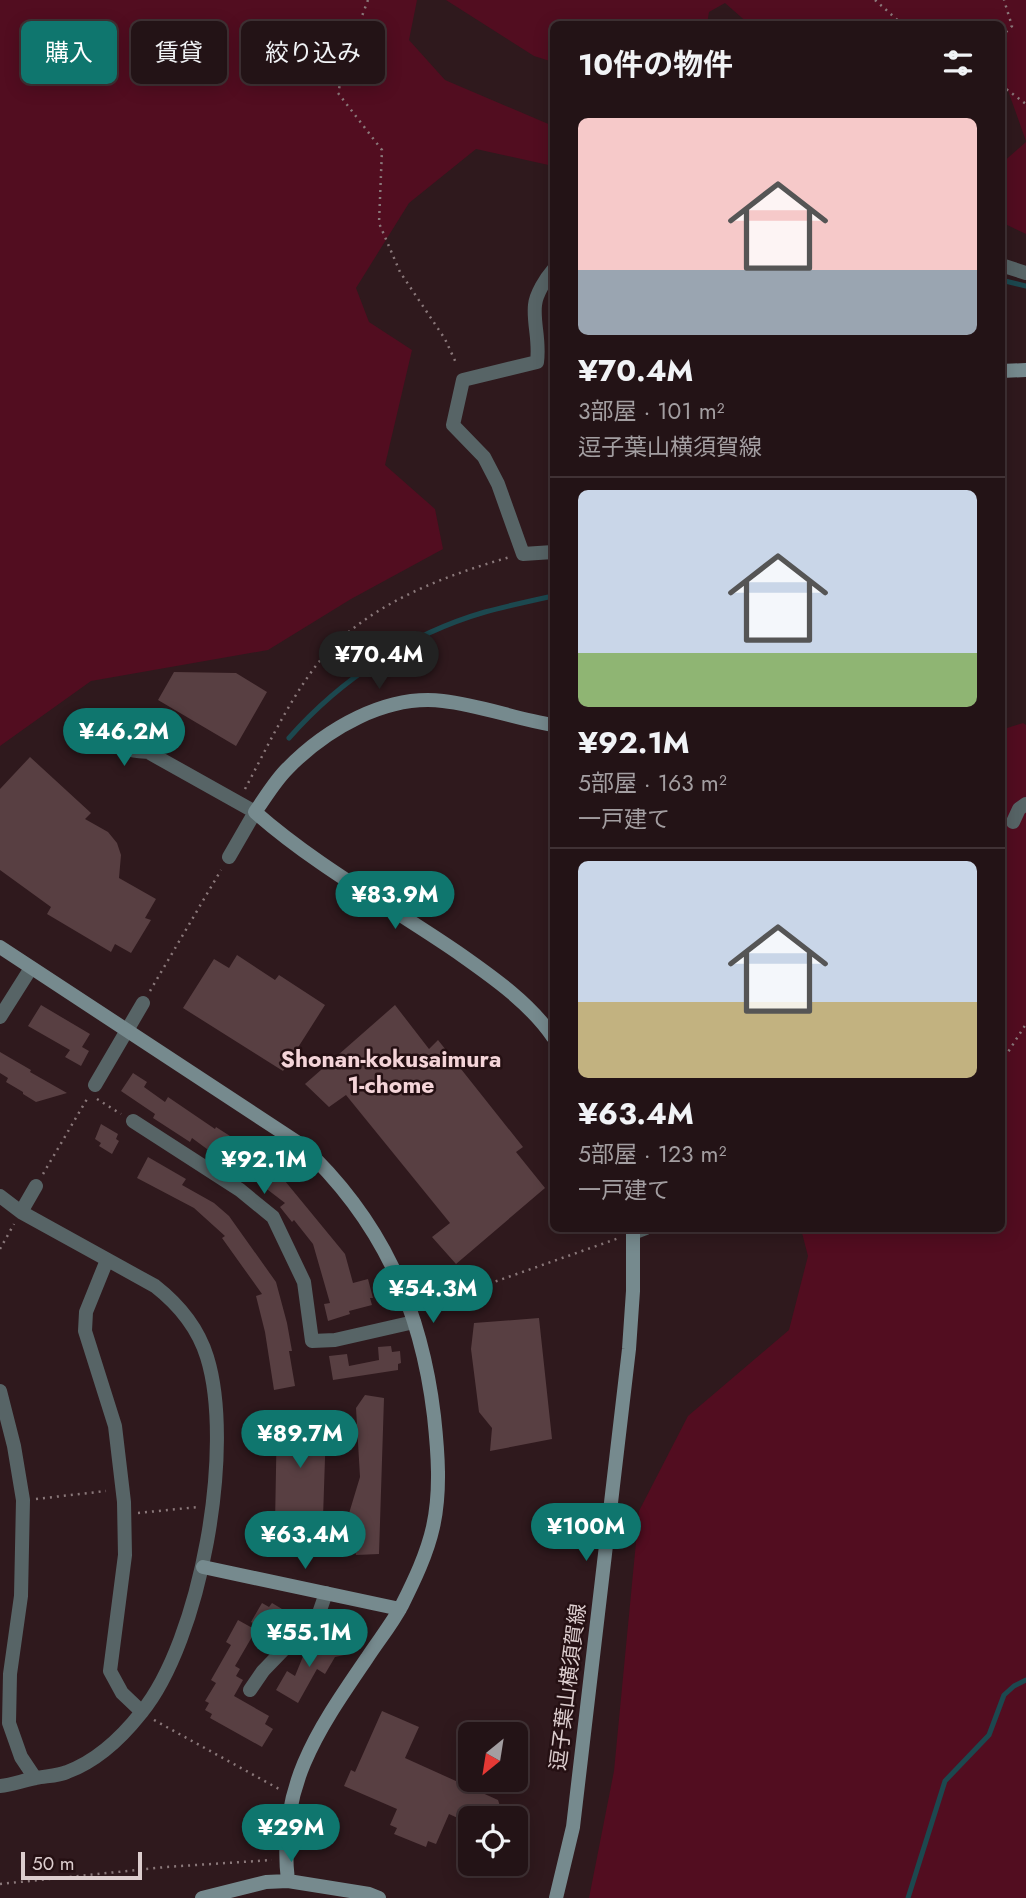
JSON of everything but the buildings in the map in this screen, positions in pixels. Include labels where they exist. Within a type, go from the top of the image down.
[{"type":"street","points":[[1005,266],[1026,273]]},
{"type":"street","points":[[550,274],[534,304],[539,346],[537,362],[463,380],[453,425],[484,457],[498,484],[523,554],[550,552]]},
{"type":"street","points":[[1005,372],[1026,370]]},
{"type":"street","points":[[229,857],[255,812],[286,769],[323,738],[348,722],[375,710],[414,700],[443,701],[550,724]]},
{"type":"street","points":[[148,752],[255,812],[289,842],[408,918],[493,978],[544,1024],[550,1033]]},
{"type":"street","points":[[1013,822],[1019,808],[1026,804]]},
{"type":"street","points":[[0,947],[300,1144],[328,1170],[353,1200],[380,1241],[398,1274],[412,1317],[430,1380],[437,1443],[438,1484],[433,1528],[416,1576],[400,1609],[313,1740],[293,1793],[286,1859],[288,1881]]},
{"type":"street","points":[[0,1017],[30,968]]},
{"type":"street","points":[[95,1085],[143,1003]]},
{"type":"street","points":[[133,1122],[240,1190],[273,1217],[304,1282],[312,1341],[335,1340],[412,1317]]},
{"type":"street","points":[[21,1212],[36,1186]]},
{"type":"street","points":[[0,1196],[21,1212],[155,1286],[173,1301],[185,1314],[206,1357],[215,1408],[215,1484],[203,1567],[177,1650],[162,1683],[142,1712],[97,1756],[66,1773],[0,1786]]},
{"type":"street","name":"逗子葉山横須賀線","points":[[556,1898],[572,1827],[624,1390],[637,1232]]},
{"type":"street","points":[[107,1260],[86,1312],[85,1331],[115,1426],[124,1515],[125,1555],[110,1671],[122,1693],[142,1712]]},
{"type":"street","points":[[0,1391],[14,1446],[23,1500],[21,1596],[10,1674],[9,1723],[21,1757],[35,1778]]},
{"type":"street","points":[[203,1567],[400,1609]]},
{"type":"street","points":[[250,1690],[263,1671],[319,1613],[326,1593]]},
{"type":"street","points":[[202,1898],[266,1882],[288,1881],[379,1898]]},
{"type":"path","points":[[368,0],[346,59],[338,93],[382,149],[379,223],[400,272],[445,338],[463,380]]},
{"type":"path","points":[[875,0],[898,21]]},
{"type":"path","points":[[1004,0],[1012,26],[1005,33]]},
{"type":"path","points":[[1005,88],[1026,104]]},
{"type":"path","points":[[238,802],[292,701],[331,649],[379,611],[455,573],[523,554]]},
{"type":"path","points":[[143,1003],[229,857]]},
{"type":"path","points":[[1005,1057],[1026,1024]]},
{"type":"path","points":[[36,1186],[90,1095],[133,1122]]},
{"type":"path","points":[[0,1249],[21,1212]]},
{"type":"path","points":[[412,1317],[632,1232]]},
{"type":"path","points":[[23,1500],[122,1489]]},
{"type":"path","points":[[124,1515],[212,1506]]},
{"type":"path","points":[[142,1712],[279,1789]]},
{"type":"path","points":[[0,1884],[166,1867],[286,1859]]},
{"type":"shaded area","points":[[0,0],[417,0],[409,40],[445,80],[550,125],[550,165],[476,149],[409,203],[356,288],[369,322],[412,350],[385,465],[435,509],[443,549],[351,599],[268,650],[91,681],[0,746]]},
{"type":"shaded area","points":[[446,0],[1026,0],[1026,141],[1005,82],[1005,21],[746,21],[725,3],[709,12],[708,21],[550,21],[550,61],[534,56]]},
{"type":"shaded area","points":[[1026,142],[1026,234],[1005,224],[1005,160]]},
{"type":"shaded area","points":[[1023,723],[1026,725],[1026,1898],[589,1898],[614,1771],[639,1511],[688,1416],[789,1330],[808,1256],[802,1232],[1005,1232],[1005,729]]},
{"type":"waterway","points":[[1005,281],[1026,286]]},
{"type":"waterway","points":[[289,738],[354,678],[403,646],[457,621],[550,597]]},
{"type":"waterway","points":[[908,1898],[945,1781],[989,1735],[1004,1695],[1026,1680]]},
{"type":"district","name":"Shonan-kokusaimura 1-chome","points":[[391,1072]]}]
